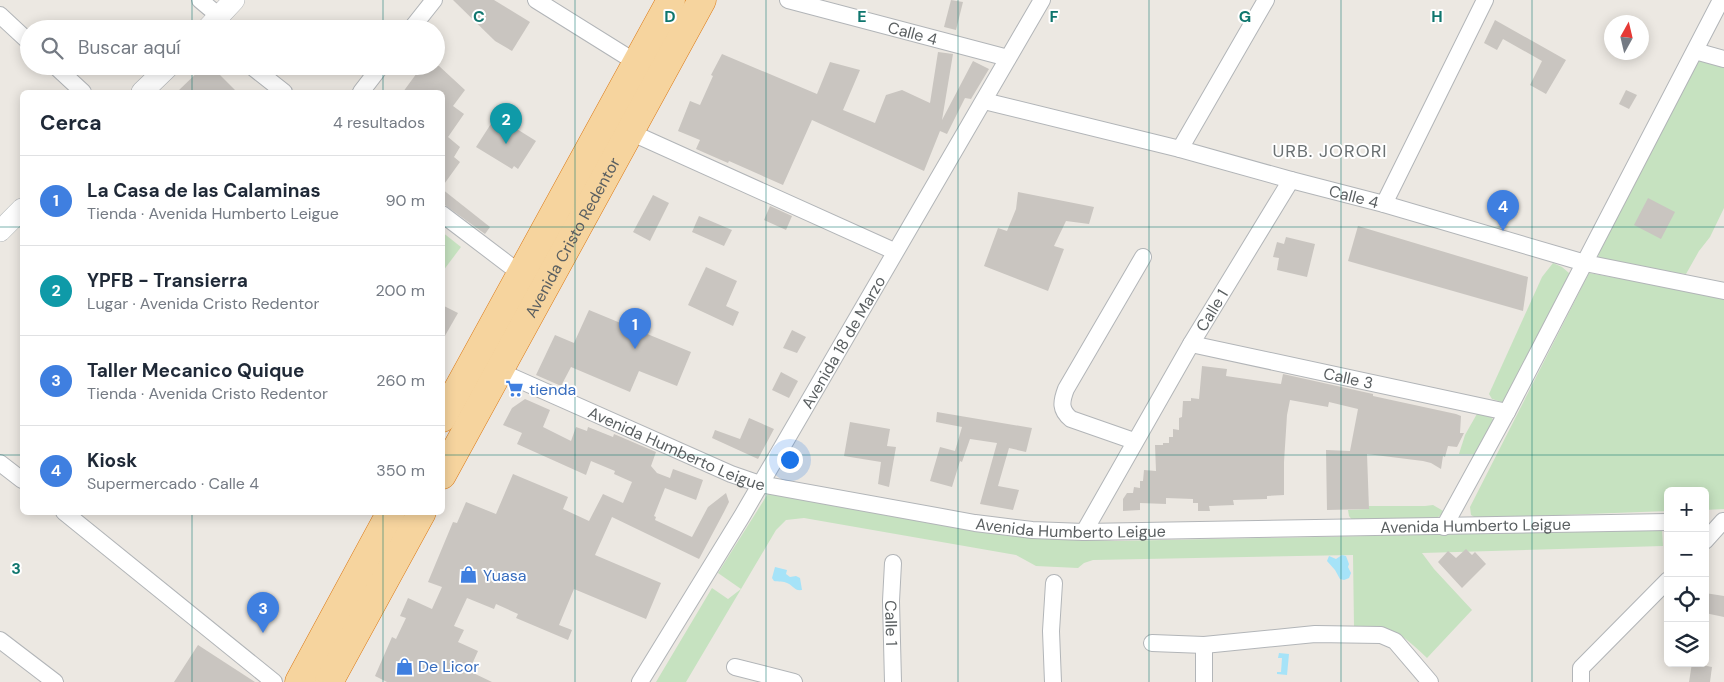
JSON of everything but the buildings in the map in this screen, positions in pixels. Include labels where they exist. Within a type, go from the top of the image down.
[{"type":"highway","name":"Avenida Cristo Redentor","points":[[445,413],[671,0]]},
{"type":"highway","name":"Avenida Cristo Redentor","points":[[445,470],[702,0]]},
{"type":"highway","points":[[299,682],[389,515]]},
{"type":"highway","points":[[329,682],[420,515]]},
{"type":"street","points":[[200,0],[212,20]]},
{"type":"street","points":[[215,20],[234,0]]},
{"type":"street","points":[[418,20],[434,0]]},
{"type":"street","points":[[536,0],[636,63]]},
{"type":"street","name":"Calle 4","points":[[788,0],[1008,58]]},
{"type":"street","name":"Avenida 18 de Marzo","points":[[640,682],[760,484],[894,251],[1042,0]]},
{"type":"street","points":[[1180,149],[1266,0]]},
{"type":"street","points":[[1384,204],[1485,0]]},
{"type":"street","points":[[1444,527],[1507,412],[1721,0]]},
{"type":"street","points":[[0,15],[20,34]]},
{"type":"street","points":[[1695,51],[1724,59]]},
{"type":"street","points":[[64,75],[81,90]]},
{"type":"street","points":[[144,90],[160,75]]},
{"type":"street","points":[[262,75],[281,90]]},
{"type":"street","points":[[362,90],[374,75]]},
{"type":"street","name":"Calle 4","points":[[984,101],[1180,149],[1384,204],[1585,263],[1724,291]]},
{"type":"street","points":[[630,132],[894,251]]},
{"type":"street","name":"Calle 1","points":[[1084,532],[1134,441],[1191,344],[1291,180]]},
{"type":"street","points":[[0,231],[20,211]]},
{"type":"street","points":[[445,216],[521,274]]},
{"type":"street","points":[[1134,441],[1071,419],[1065,414],[1062,400],[1066,389],[1143,257]]},
{"type":"street","name":"Calle 3","points":[[1191,344],[1507,412]]},
{"type":"street","name":"Avenida Humberto Leigue","points":[[500,371],[731,474],[760,484],[975,523],[1032,530],[1084,532],[1664,522]]},
{"type":"street","points":[[0,463],[20,478]]},
{"type":"street","points":[[68,515],[274,682]]},
{"type":"street","points":[[1709,522],[1724,521]]},
{"type":"street","points":[[1709,537],[1724,521]]},
{"type":"street","name":"Calle 1","points":[[893,563],[891,601],[893,682]]},
{"type":"street","points":[[1053,682],[1051,631],[1054,583]]},
{"type":"street","points":[[1581,682],[1581,668],[1664,584]]},
{"type":"street","points":[[1152,644],[1204,645],[1315,634],[1381,635],[1395,641],[1430,682]]},
{"type":"street","points":[[0,640],[55,682]]},
{"type":"street","points":[[1204,645],[1204,682]]},
{"type":"street","points":[[735,667],[794,682]]},
{"type":"green space","points":[[1701,60],[1724,67],[1724,208],[1710,237],[1699,251],[1686,274],[1679,273],[1676,279],[1596,259],[1599,255],[1589,253],[1690,63]]},
{"type":"green space","points":[[445,234],[461,247],[445,268]]},
{"type":"green space","points":[[1553,263],[1569,273],[1569,279],[1505,403],[1492,399],[1489,394],[1542,277]]},
{"type":"green space","points":[[1589,273],[1724,297],[1724,509],[1709,510],[1709,487],[1664,487],[1664,511],[1561,515],[1544,532],[1662,530],[1663,546],[1422,553],[1434,569],[1472,610],[1427,658],[1402,636],[1395,633],[1387,630],[1354,627],[1353,555],[1093,560],[1084,563],[1078,568],[1036,566],[1016,555],[804,518],[786,520],[776,530],[686,682],[656,682],[712,588],[728,599],[741,589],[718,573],[769,492],[1009,536],[1115,541],[1516,533],[1512,527],[1476,518],[1471,515],[1470,507]]},
{"type":"green space","points":[[1478,412],[1490,415],[1494,421],[1478,454],[1459,454],[1465,435]]},
{"type":"green space","points":[[1433,505],[1445,512],[1434,520],[1353,521],[1349,516],[1348,510],[1368,509],[1369,506]]},
{"type":"water","points":[[1342,555],[1346,556],[1351,573],[1349,578],[1344,580],[1340,579],[1327,561],[1329,556],[1336,559]]},
{"type":"water","points":[[775,567],[787,570],[786,574],[790,577],[796,576],[800,578],[802,590],[796,589],[786,582],[774,581],[772,578]]},
{"type":"water","points":[[1279,653],[1289,654],[1287,675],[1277,674],[1277,672],[1281,672],[1282,658],[1278,658]]},
{"type":"place","name":"YPFB - Transierra","points":[[506,144]]},
{"type":"place","name":"Kiosk","points":[[1503,231]]},
{"type":"place","name":"La Casa de las Calaminas","points":[[635,349]]},
{"type":"place","name":"tienda","points":[[515,389]]},
{"type":"place","name":"Yuasa","points":[[469,575]]},
{"type":"place","name":"Taller Mecanico Quique","points":[[263,633]]},
{"type":"place","name":"De Licor","points":[[404,666]]},
{"type":"district","name":"URB. JORORI","points":[[1330,151]]}]
